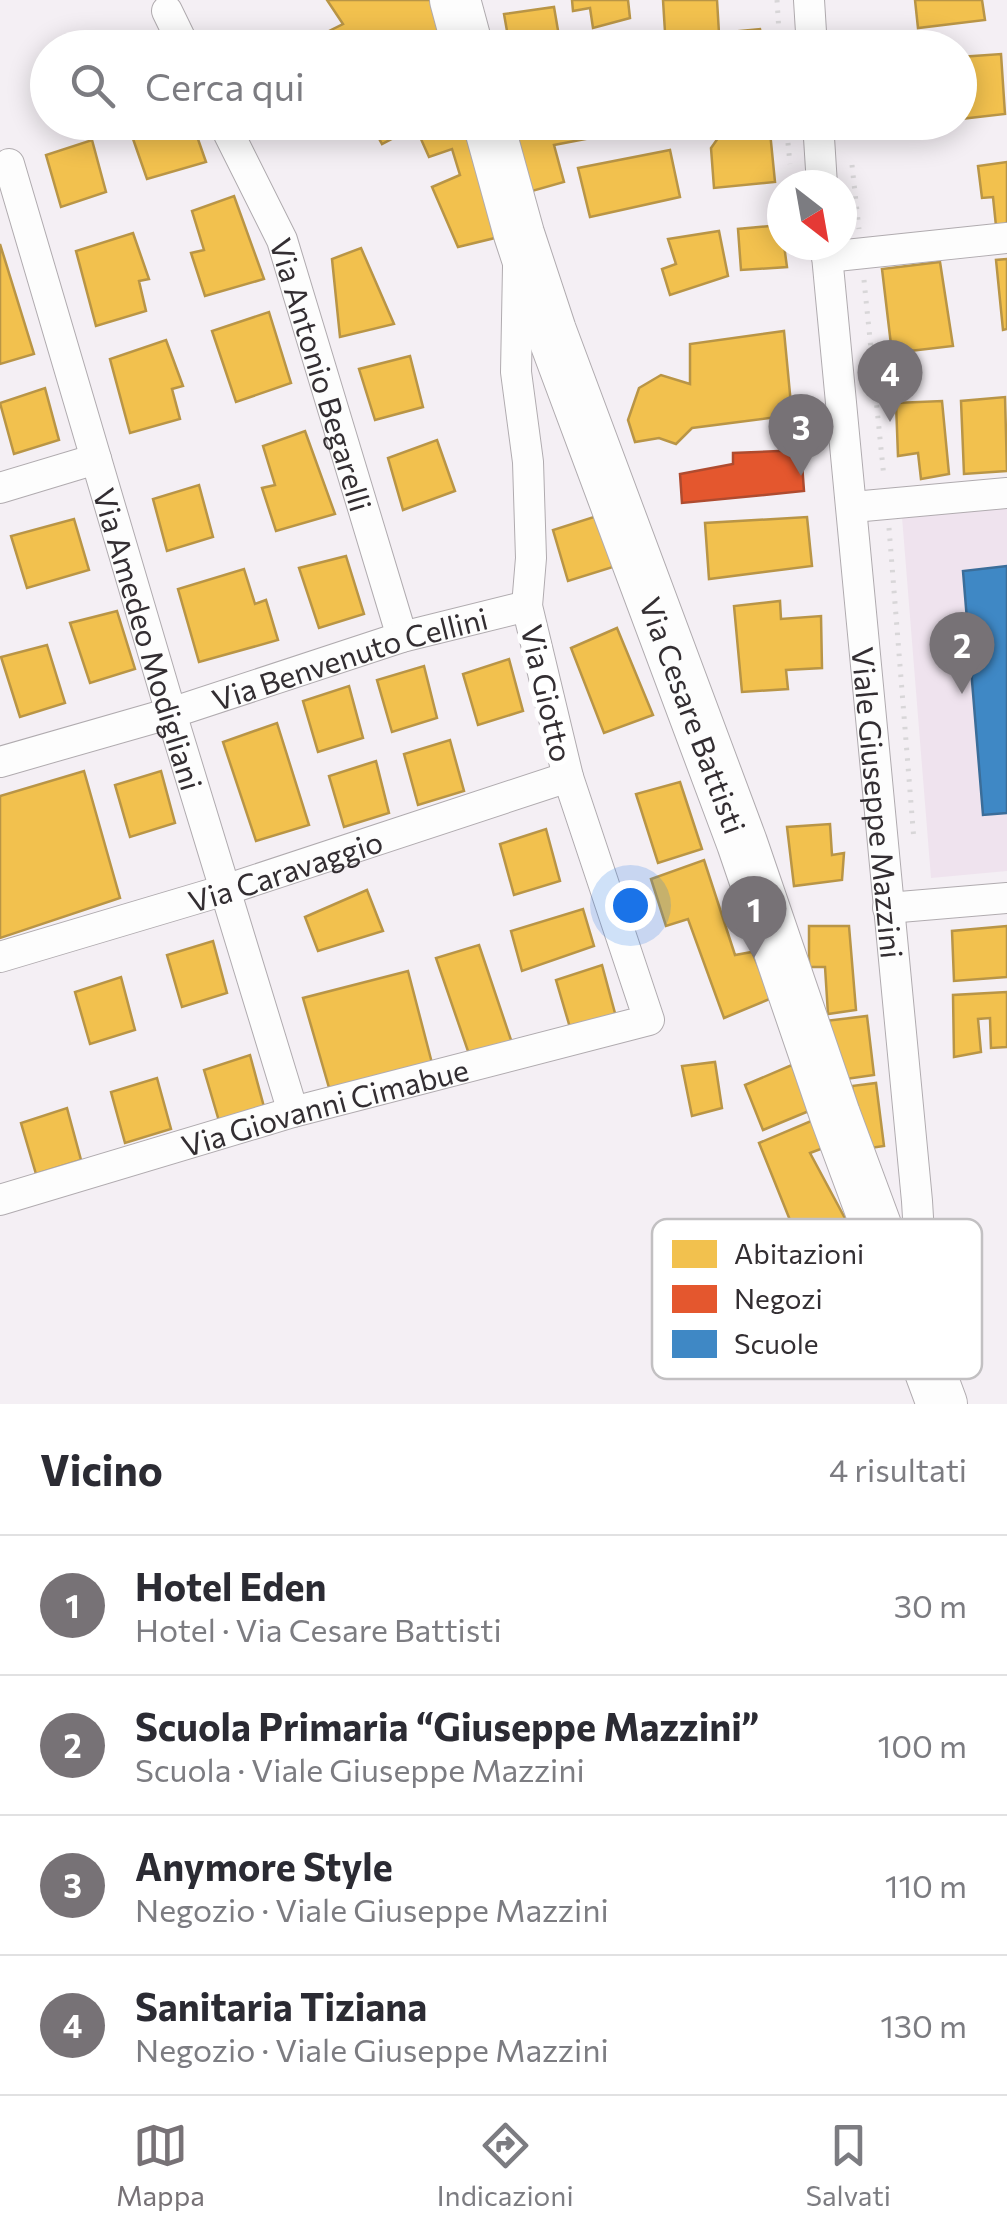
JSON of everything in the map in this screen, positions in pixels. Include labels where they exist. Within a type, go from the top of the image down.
[{"type":"main road","points":[[455,0],[463,30]]},
{"type":"main road","name":"Via Cesare Battisti","points":[[493,140],[552,331],[742,842],[874,1219]]},
{"type":"street","points":[[809,0],[811,30]]},
{"type":"street","points":[[167,11],[176,30]]},
{"type":"street","name":"Via Antonio Begarelli","points":[[232,140],[282,240],[402,637]]},
{"type":"street","points":[[819,140],[821,170]]},
{"type":"street","name":"Via Amedeo Modigliani","points":[[9,164],[170,712],[293,1112]]},
{"type":"street","name":"Via Giotto","points":[[519,234],[516,372],[528,462],[531,558],[527,606],[568,777],[649,1020]]},
{"type":"street","points":[[857,249],[1007,238]]},
{"type":"street","name":"Viale Giuseppe Mazzini","points":[[828,260],[919,1219]]},
{"type":"street","points":[[0,488],[96,458]]},
{"type":"street","points":[[853,507],[1007,493]]},
{"type":"street","name":"Via Benvenuto Cellini","points":[[0,762],[402,637],[527,606]]},
{"type":"street","name":"Via Caravaggio","points":[[0,957],[225,890],[568,777]]},
{"type":"street","points":[[888,908],[1007,898]]},
{"type":"street","name":"Via Giovanni Cimabue","points":[[0,1200],[293,1112],[649,1020]]},
{"type":"path","points":[[777,0],[779,30]]},
{"type":"path","points":[[788,140],[790,170]]},
{"type":"shaded area","points":[[1007,508],[1007,871],[931,878],[902,517]]},
{"type":"building: Abitazioni","points":[[327,0],[439,0],[448,30],[331,30],[343,24]]},
{"type":"building: Abitazioni","points":[[572,0],[628,0],[630,18],[593,28],[590,8],[573,11]]},
{"type":"building: Abitazioni","points":[[663,0],[717,0],[719,30],[665,30]]},
{"type":"building: Abitazioni","points":[[915,0],[982,0],[985,20],[918,28]]},
{"type":"building: Abitazioni","points":[[554,7],[558,30],[507,30],[504,14]]},
{"type":"building: Abitazioni","points":[[1001,54],[1005,114],[977,117],[977,56]]},
{"type":"building: Abitazioni","points":[[92,140],[106,192],[61,207],[46,155]]},
{"type":"building: Abitazioni","points":[[133,140],[198,140],[206,162],[147,179]]},
{"type":"building: Abitazioni","points":[[421,140],[468,140],[503,236],[458,247],[432,187],[460,175],[452,149],[429,157]]},
{"type":"building: Abitazioni","points":[[513,140],[580,140],[554,145],[564,182],[525,193]]},
{"type":"building: Abitazioni","points":[[717,140],[771,140],[774,170],[767,170],[767,183],[714,188],[711,148]]},
{"type":"building: Abitazioni","points":[[670,150],[680,197],[590,217],[578,168]]},
{"type":"building: Abitazioni","points":[[1007,162],[1007,224],[996,226],[993,197],[982,198],[978,166]]},
{"type":"building: Abitazioni","points":[[234,196],[264,279],[205,296],[191,253],[204,250],[192,211]]},
{"type":"building: Abitazioni","points":[[767,226],[767,260],[786,260],[787,267],[741,270],[738,229]]},
{"type":"building: Abitazioni","points":[[719,231],[728,276],[670,295],[662,269],[676,264],[668,239]]},
{"type":"building: Abitazioni","points":[[133,233],[149,279],[139,281],[146,311],[96,326],[76,251]]},
{"type":"building: Abitazioni","points":[[0,244],[34,354],[0,364]]},
{"type":"building: Abitazioni","points":[[361,248],[394,324],[340,337],[332,259]]},
{"type":"building: Abitazioni","points":[[1007,259],[1007,329],[1003,330],[996,260]]},
{"type":"building: Abitazioni","points":[[940,262],[953,346],[892,353],[882,269]]},
{"type":"building: Abitazioni","points":[[269,312],[291,383],[236,402],[212,331]]},
{"type":"building: Abitazioni","points":[[784,331],[792,415],[692,428],[676,444],[659,438],[635,442],[628,420],[639,388],[661,375],[690,384],[690,344]]},
{"type":"building: Abitazioni","points":[[166,340],[183,386],[172,389],[180,419],[130,433],[110,359]]},
{"type":"building: Abitazioni","points":[[410,356],[423,407],[375,420],[359,369]]},
{"type":"building: Abitazioni","points":[[45,388],[59,440],[14,454],[0,403]]},
{"type":"building: Abitazioni","points":[[1005,397],[1007,471],[964,474],[961,401]]},
{"type":"building: Abitazioni","points":[[942,401],[949,474],[921,479],[918,453],[898,456],[896,403]]},
{"type":"building: Abitazioni","points":[[305,431],[335,514],[276,531],[262,488],[275,485],[263,446]]},
{"type":"building: Abitazioni","points":[[437,440],[455,491],[403,510],[388,458]]},
{"type":"building: Abitazioni","points":[[199,485],[213,537],[167,551],[153,499]]},
{"type":"building: Abitazioni","points":[[600,515],[613,567],[568,581],[553,530]]},
{"type":"building: Abitazioni","points":[[807,517],[812,566],[709,579],[705,523]]},
{"type":"building: Abitazioni","points":[[74,519],[89,570],[27,588],[11,536]]},
{"type":"building: Abitazioni","points":[[346,556],[364,614],[319,628],[299,568]]},
{"type":"building: Abitazioni","points":[[244,569],[255,604],[266,600],[278,640],[199,662],[178,589]]},
{"type":"building: Abitazioni","points":[[780,601],[781,619],[821,616],[822,668],[786,670],[788,689],[742,692],[734,606]]},
{"type":"building: Abitazioni","points":[[117,611],[135,669],[90,683],[70,623]]},
{"type":"building: Abitazioni","points":[[617,628],[653,715],[604,733],[571,648]]},
{"type":"building: Abitazioni","points":[[47,645],[65,703],[20,717],[1,657]]},
{"type":"building: Abitazioni","points":[[509,659],[523,711],[478,725],[463,674]]},
{"type":"building: Abitazioni","points":[[424,666],[437,718],[392,732],[377,680]]},
{"type":"building: Abitazioni","points":[[349,686],[363,738],[318,752],[303,701]]},
{"type":"building: Abitazioni","points":[[277,723],[309,825],[256,841],[223,742]]},
{"type":"building: Abitazioni","points":[[450,740],[464,791],[418,805],[404,754]]},
{"type":"building: Abitazioni","points":[[376,761],[389,813],[344,827],[329,776]]},
{"type":"building: Abitazioni","points":[[84,771],[120,898],[0,938],[0,796]]},
{"type":"building: Abitazioni","points":[[161,771],[175,823],[130,837],[115,785]]},
{"type":"building: Abitazioni","points":[[680,782],[702,849],[658,863],[636,794]]},
{"type":"building: Abitazioni","points":[[830,824],[832,855],[844,853],[842,880],[794,886],[787,827]]},
{"type":"building: Abitazioni","points":[[546,829],[560,881],[514,895],[500,844]]},
{"type":"building: Abitazioni","points":[[704,860],[735,955],[752,952],[772,998],[724,1018],[688,919],[666,926],[651,879]]},
{"type":"building: Abitazioni","points":[[367,890],[383,931],[318,951],[305,917]]},
{"type":"building: Abitazioni","points":[[583,909],[594,946],[522,971],[511,931]]},
{"type":"building: Abitazioni","points":[[809,926],[849,926],[856,1010],[828,1014],[825,967],[809,967]]},
{"type":"building: Abitazioni","points":[[1007,926],[1007,977],[954,981],[952,931]]},
{"type":"building: Abitazioni","points":[[213,941],[227,993],[182,1007],[167,955]]},
{"type":"building: Abitazioni","points":[[479,945],[512,1043],[470,1057],[436,958]]},
{"type":"building: Abitazioni","points":[[602,965],[616,1017],[571,1031],[556,980]]},
{"type":"building: Abitazioni","points":[[408,971],[433,1067],[330,1091],[303,998]]},
{"type":"building: Abitazioni","points":[[121,977],[135,1030],[90,1044],[75,992]]},
{"type":"building: Abitazioni","points":[[1007,992],[1007,1047],[991,1048],[990,1018],[978,1019],[981,1052],[954,1057],[953,995]]},
{"type":"building: Abitazioni","points":[[867,1016],[874,1075],[845,1079],[825,1021]]},
{"type":"building: Abitazioni","points":[[250,1055],[264,1107],[219,1121],[204,1070]]},
{"type":"building: Abitazioni","points":[[715,1062],[722,1108],[692,1116],[682,1066]]},
{"type":"building: Abitazioni","points":[[792,1065],[809,1111],[763,1130],[745,1085]]},
{"type":"building: Abitazioni","points":[[157,1078],[171,1129],[125,1143],[111,1092]]},
{"type":"building: Abitazioni","points":[[876,1083],[884,1146],[863,1149],[852,1086]]},
{"type":"building: Abitazioni","points":[[67,1108],[81,1160],[36,1174],[21,1123]]},
{"type":"building: Abitazioni","points":[[816,1119],[826,1147],[810,1153],[845,1219],[790,1219],[759,1143]]},
{"type":"building: Negozi","points":[[801,450],[804,491],[682,503],[680,474],[733,464],[733,453]]},
{"type":"building: Scuole","points":[[1007,566],[1007,813],[983,815],[963,571]]},
{"type":"place","name":"Sanitaria Tiziana","points":[[890,422]]},
{"type":"place","name":"Anymore Style","points":[[801,476]]},
{"type":"place","name":"Scuola Primaria “Giuseppe Mazzini”","points":[[962,694]]},
{"type":"place","name":"Hotel Eden","points":[[754,958]]}]
